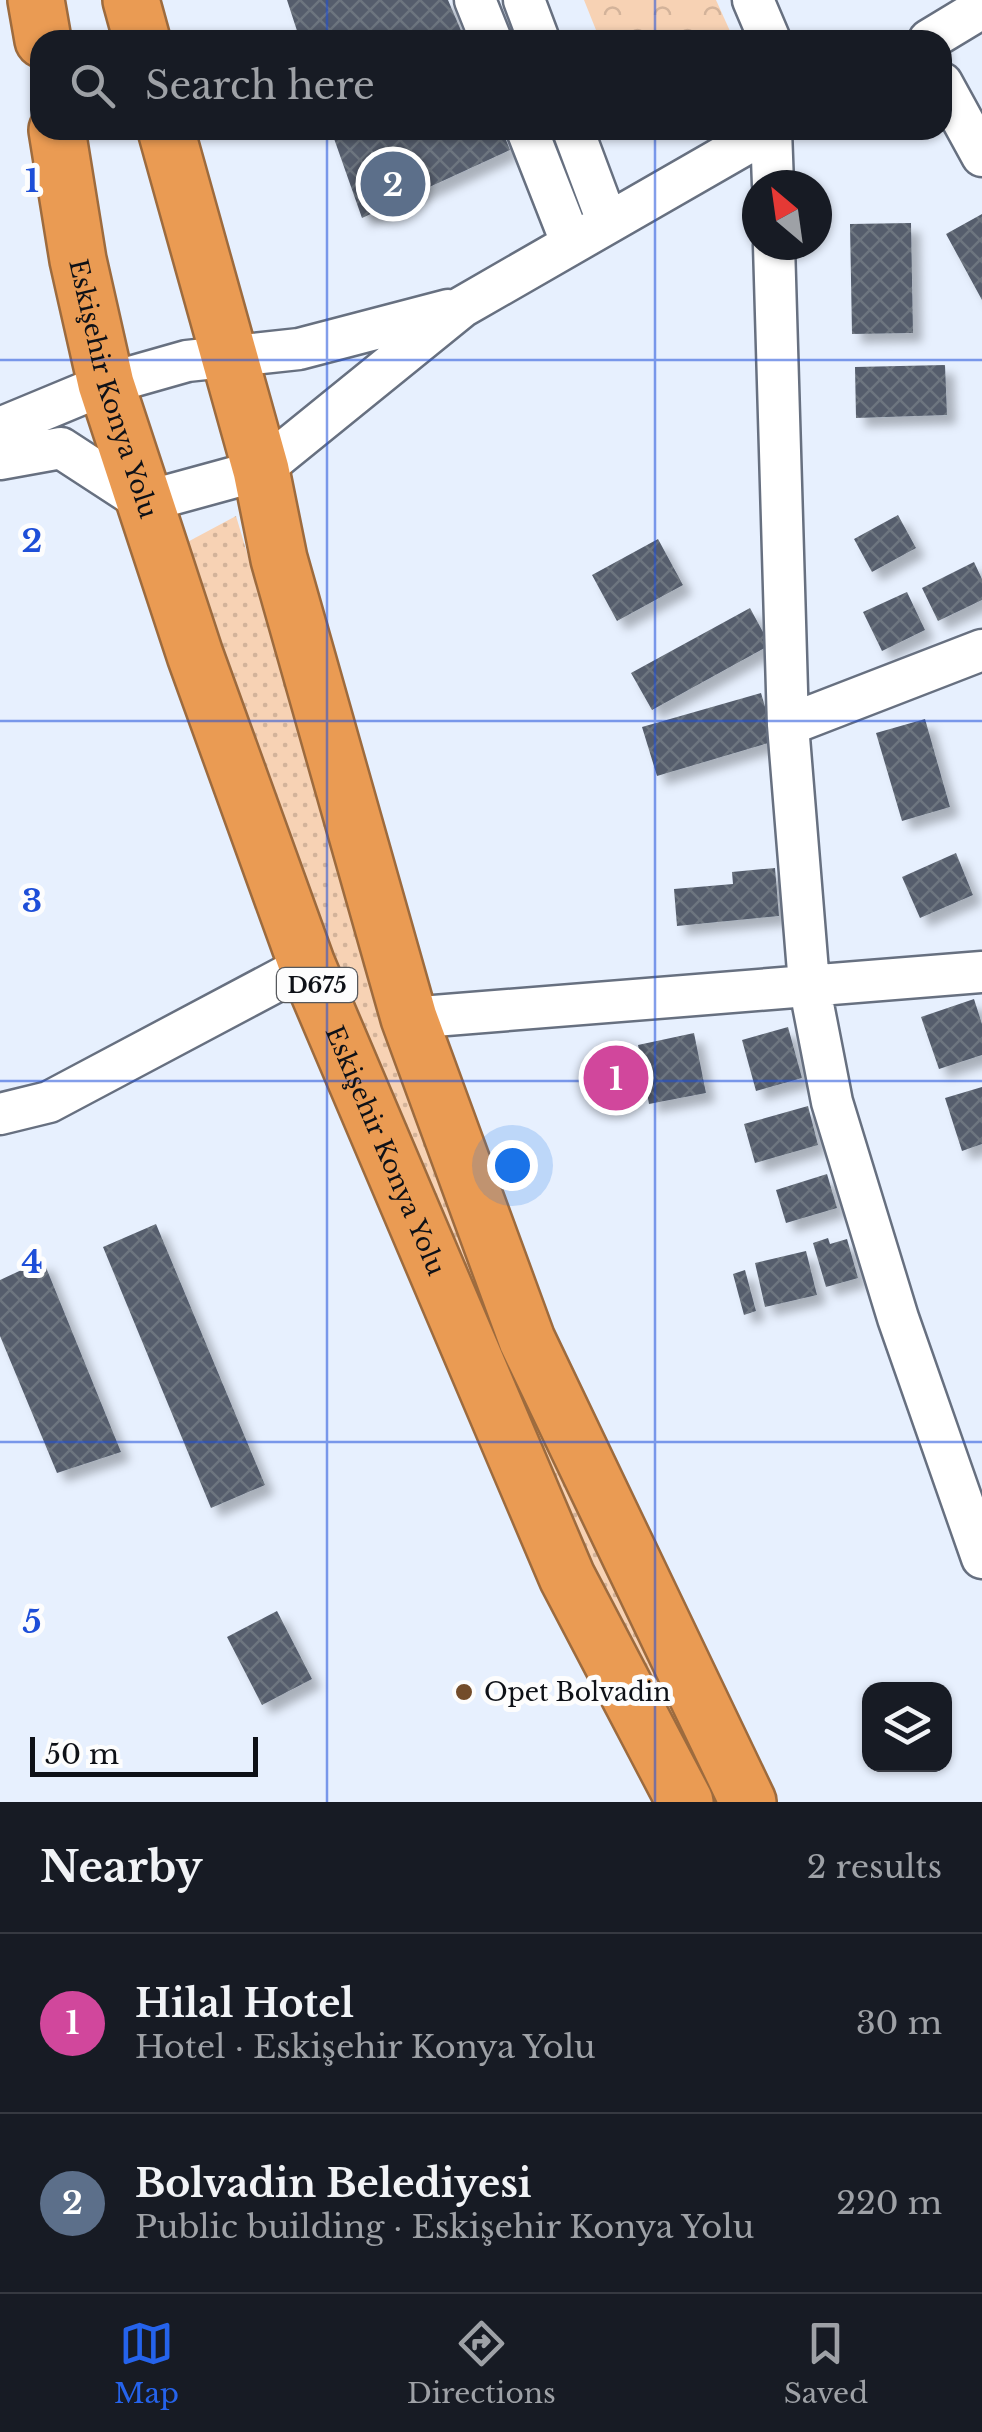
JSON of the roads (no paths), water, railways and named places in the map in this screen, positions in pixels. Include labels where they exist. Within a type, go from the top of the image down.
[{"type":"highway","points":[[36,0],[41,30]]},
{"type":"highway","points":[[131,0],[139,30]]},
{"type":"highway","name":"Eskişehir Konya Yolu","points":[[59,140],[78,260],[106,384],[307,965],[567,1577],[685,1802]]},
{"type":"highway","name":"D675","points":[[169,140],[260,470],[279,559],[410,1018],[527,1340],[748,1802]]},
{"type":"street","points":[[475,0],[487,30]]},
{"type":"street","points":[[524,0],[535,30]]},
{"type":"street","points":[[752,0],[766,30]]},
{"type":"street","points":[[945,30],[982,8]]},
{"type":"street","points":[[952,101],[982,156]]},
{"type":"street","points":[[531,140],[572,242]]},
{"type":"street","points":[[577,140],[607,221]]},
{"type":"street","points":[[0,460],[61,448],[144,502],[260,470],[462,306],[752,140]]},
{"type":"street","points":[[771,140],[772,170]]},
{"type":"street","points":[[774,260],[788,725],[809,984],[832,1102],[898,1318],[982,1558]]},
{"type":"street","points":[[0,428],[106,384],[186,361],[228,360],[298,350],[462,306]]},
{"type":"street","points":[[788,725],[982,650]]},
{"type":"street","points":[[0,1114],[48,1102],[307,965]]},
{"type":"street","points":[[410,1018],[982,972]]},
{"type":"place","name":"Bolvadin Belediyesi","points":[[393,184]]},
{"type":"place","name":"Hilal Hotel","points":[[616,1078]]},
{"type":"place","name":"Opet Bolvadin","points":[[464,1692]]}]
